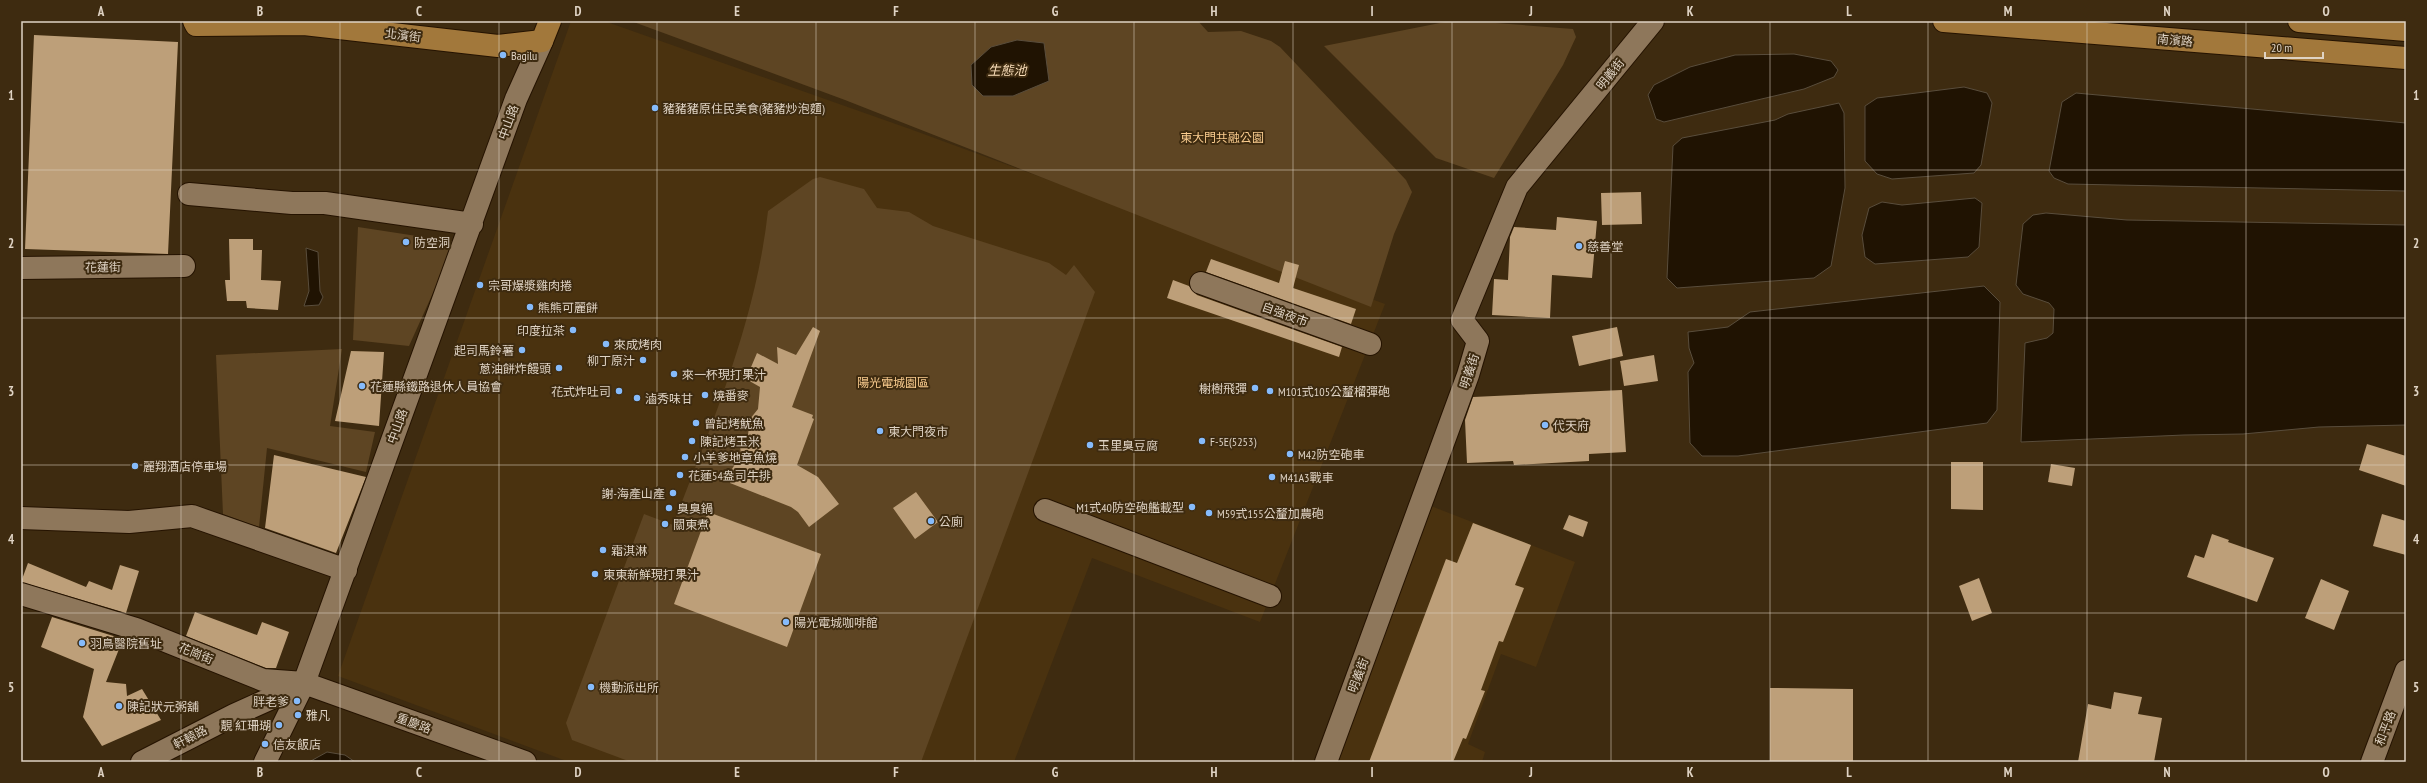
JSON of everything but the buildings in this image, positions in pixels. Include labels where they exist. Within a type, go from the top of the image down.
[{"type":"main road","name":"北濱街","points":[[194,21],[196,25],[304,24],[498,46],[542,41]]},
{"type":"main road","name":"中山路","points":[[542,41],[550,21]]},
{"type":"main road","name":"南濱路","points":[[1944,21],[2406,58]]},
{"type":"main road","points":[[2299,21],[2406,30]]},
{"type":"street","name":"明義街","points":[[1326,762],[1468,375],[1478,341],[1462,320],[1517,187],[1653,21]]},
{"type":"street","name":"中山路","points":[[265,762],[304,683],[472,224],[516,99],[542,41]]},
{"type":"street","points":[[189,194],[292,203],[325,203],[472,224]]},
{"type":"street","name":"花蓮街","points":[[21,268],[184,266]]},
{"type":"street","name":"自強夜市","points":[[1201,283],[1370,344]]},
{"type":"street","points":[[1045,510],[1270,596]]},
{"type":"street","points":[[21,518],[129,522],[192,516],[346,570]]},
{"type":"street","name":"花崗街","points":[[21,594],[136,629],[263,680],[304,683]]},
{"type":"street","name":"和平路","points":[[2372,762],[2406,671]]},
{"type":"street","name":"重慶路","points":[[304,683],[523,762]]},
{"type":"street","name":"軒轅路","points":[[142,762],[234,714],[304,683]]},
{"type":"shaded area","name":"東大門夜市","points":[[571,21],[604,21],[910,129],[1385,304],[1260,622],[1092,558],[1014,762],[569,762],[338,676]]},
{"type":"shaded area","points":[[1431,506],[1575,562],[1536,667],[1501,654],[1468,744],[1485,752],[1482,762],[1334,762]]},
{"type":"green space","name":"東大門共融公園","points":[[631,21],[1198,21],[1208,32],[1241,31],[1271,41],[1280,47],[1406,180],[1412,192],[1394,234],[1371,307],[845,100]]},
{"type":"green space","points":[[1445,22],[1496,23],[1573,29],[1576,37],[1563,65],[1494,178],[1436,158],[1324,46]]},
{"type":"green space","name":"陽光電城園區","points":[[820,177],[864,189],[877,208],[909,212],[933,226],[1049,263],[1066,275],[1074,265],[1095,292],[921,762],[631,762],[572,740],[566,723],[644,514],[673,525],[703,449],[731,371],[754,292],[768,211],[813,179]]},
{"type":"green space","points":[[358,227],[456,242],[409,346],[353,340]]},
{"type":"green space","points":[[342,349],[330,426],[375,432],[366,472],[267,448],[259,527],[223,514],[216,355]]},
{"type":"water","name":"生態池","points":[[1017,40],[1044,43],[1049,81],[1013,96],[983,96],[972,85],[971,65],[991,47]]},
{"type":"water","points":[[1794,54],[1831,61],[1838,70],[1834,77],[1804,89],[1664,122],[1656,119],[1648,95],[1654,85],[1690,67],[1735,55]]},
{"type":"water","points":[[1964,87],[1987,93],[1992,103],[1981,165],[1974,173],[1892,179],[1877,174],[1865,161],[1865,106],[1877,98]]},
{"type":"water","points":[[2076,93],[2406,123],[2406,191],[2068,184],[2054,178],[2049,171],[2062,102]]},
{"type":"water","points":[[1839,103],[1844,113],[1845,188],[1831,266],[1814,278],[1677,288],[1667,278],[1673,146],[1682,138],[1775,120],[1788,114]]},
{"type":"water","points":[[1975,198],[1982,203],[1979,247],[1968,257],[1875,264],[1865,257],[1862,235],[1869,208],[1882,202],[1902,205]]},
{"type":"water","points":[[2046,213],[2127,220],[2406,225],[2406,425],[2319,427],[2243,434],[2021,442],[2025,343],[2047,338],[2053,333],[2054,309],[2049,303],[2023,294],[2016,285],[2023,224],[2033,215]]},
{"type":"water","points":[[306,248],[318,252],[320,291],[323,297],[319,305],[304,306],[309,291]]},
{"type":"water","points":[[1984,286],[2000,302],[1997,410],[1987,423],[1738,456],[1702,456],[1690,443],[1688,372],[1694,363],[1689,348],[1688,332],[1728,327],[1750,312]]},
{"type":"water","points":[[327,752],[345,755],[355,762],[309,762]]},
{"type":"place","name":"Bagilu","points":[[503,55]]},
{"type":"place","name":"豬豬豬原住民美食(豬豬炒泡麵)","points":[[655,108]]},
{"type":"place","name":"防空洞","points":[[406,242]]},
{"type":"place","name":"慈善堂","points":[[1579,246]]},
{"type":"place","name":"宗哥爆漿雞肉捲","points":[[480,285]]},
{"type":"place","name":"熊熊可麗餅","points":[[530,307]]},
{"type":"place","name":"印度拉茶","points":[[573,330]]},
{"type":"place","name":"來成烤肉","points":[[606,344]]},
{"type":"place","name":"起司馬鈴薯","points":[[522,350]]},
{"type":"place","name":"柳丁原汁","points":[[643,360]]},
{"type":"place","name":"蔥油餅炸饅頭","points":[[559,368]]},
{"type":"place","name":"來一杯現打果汁","points":[[674,374]]},
{"type":"place","name":"花蓮縣鐵路退休人員協會","points":[[362,386]]},
{"type":"place","name":"榭樹飛彈","points":[[1255,388]]},
{"type":"place","name":"花式炸吐司","points":[[619,391]]},
{"type":"place","name":"M101式105公釐榴彈砲","points":[[1270,391]]},
{"type":"place","name":"燒番麥","points":[[705,395]]},
{"type":"place","name":"滷秀味甘","points":[[637,398]]},
{"type":"place","name":"曾記烤魷魚","points":[[696,423]]},
{"type":"place","name":"代天府","points":[[1545,425]]},
{"type":"place","name":"東大門夜市","points":[[880,431]]},
{"type":"place","name":"陳記烤玉米","points":[[692,441]]},
{"type":"place","name":"F-5E(5253)","points":[[1202,441]]},
{"type":"place","name":"玉里臭豆腐","points":[[1090,445]]},
{"type":"place","name":"M42防空砲車","points":[[1290,454]]},
{"type":"place","name":"小羊爹地章魚燒","points":[[685,457]]},
{"type":"place","name":"麗翔酒店停車場","points":[[135,466]]},
{"type":"place","name":"花蓮54盎司牛排","points":[[680,475]]},
{"type":"place","name":"M41A3戰車","points":[[1272,477]]},
{"type":"place","name":"謝-海產山產","points":[[673,493]]},
{"type":"place","name":"M1式40防空砲艦載型","points":[[1192,507]]},
{"type":"place","name":"臭臭鍋","points":[[669,508]]},
{"type":"place","name":"M59式155公釐加農砲","points":[[1209,513]]},
{"type":"place","name":"公廁","points":[[931,521]]},
{"type":"place","name":"關東煮","points":[[665,524]]},
{"type":"place","name":"霜淇淋","points":[[603,550]]},
{"type":"place","name":"東東新鮮現打果汁","points":[[595,574]]},
{"type":"place","name":"陽光電城咖啡館","points":[[786,622]]},
{"type":"place","name":"羽鳥醫院舊址","points":[[82,643]]},
{"type":"place","name":"機動派出所","points":[[591,687]]},
{"type":"place","name":"胖老爹","points":[[297,701]]},
{"type":"place","name":"陳記狀元粥舖","points":[[119,706]]},
{"type":"place","name":"雅凡","points":[[298,715]]},
{"type":"place","name":"靚 紅珊瑚","points":[[279,725]]},
{"type":"place","name":"信友飯店","points":[[265,744]]}]
